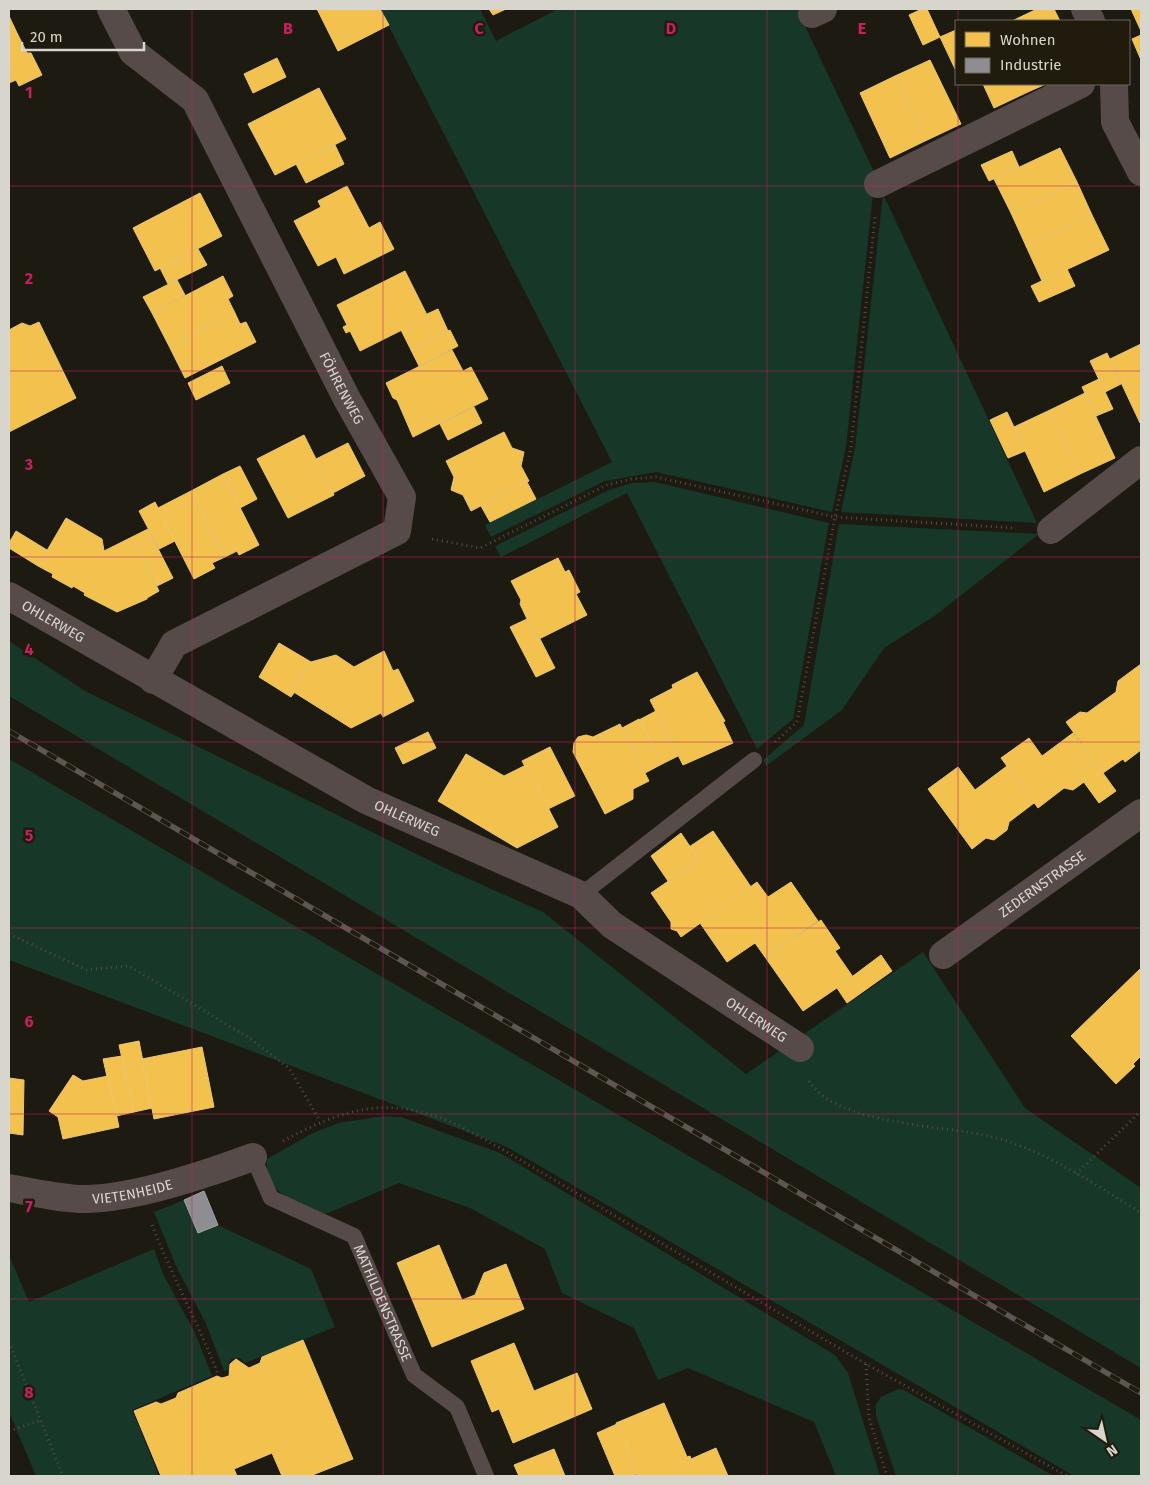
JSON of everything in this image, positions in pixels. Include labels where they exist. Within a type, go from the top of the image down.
[{"type":"street","name":"FÖHRENWEG","points":[[111,9],[133,52],[196,100],[294,299],[402,497],[397,532]]},
{"type":"street","points":[[878,184],[1079,85]]},
{"type":"street","points":[[1114,85],[1115,122],[1141,172]]},
{"type":"street","points":[[1051,530],[1141,460]]},
{"type":"street","points":[[153,680],[174,644],[397,532]]},
{"type":"street","name":"OHLERWEG","points":[[9,596],[366,800],[581,895],[612,924],[800,1048]]},
{"type":"street","name":"ZEDERNSTRASSE","points":[[943,955],[1141,813]]},
{"type":"street","name":"VIETENHEIDE","points":[[9,1188],[85,1200],[138,1192],[219,1170],[253,1157]]},
{"type":"lane","points":[[581,895],[754,760]]},
{"type":"lane","name":"MATHILDENSTRASSE","points":[[253,1157],[271,1198],[354,1236],[414,1375],[457,1407],[486,1476]]},
{"type":"path","points":[[754,760],[798,722],[835,517],[851,448],[878,184]]},
{"type":"path","points":[[397,532],[480,548],[607,485],[631,479],[656,477],[835,517],[1051,530]]},
{"type":"path","points":[[9,934],[87,970],[129,966],[251,1039],[289,1068],[320,1121]]},
{"type":"path","points":[[800,1048],[807,1060],[809,1082],[820,1096],[862,1114],[993,1137],[1048,1158],[1141,1212]]},
{"type":"path","points":[[253,1157],[320,1121],[384,1107],[402,1108],[446,1120],[500,1148],[866,1364],[1066,1476]]},
{"type":"path","points":[[1076,1174],[1141,1111]]},
{"type":"path","points":[[138,1192],[170,1271],[193,1313],[218,1374]]},
{"type":"path","points":[[9,1342],[39,1421],[63,1476]]},
{"type":"path","points":[[866,1364],[869,1418],[887,1476]]},
{"type":"path","points":[[9,1431],[39,1421]]},
{"type":"green space","points":[[380,9],[480,9],[496,41],[558,9],[797,9],[875,174],[846,447],[832,512],[656,472],[605,481],[491,537],[485,525],[612,462]]},
{"type":"green space","points":[[883,194],[1037,523],[841,512],[855,448]]},
{"type":"green space","points":[[655,482],[829,523],[793,719],[757,749],[627,493],[501,557],[495,546],[609,490],[632,483]]},
{"type":"green space","points":[[839,524],[1039,534],[936,615],[884,648],[842,710],[766,766],[763,760],[804,725]]},
{"type":"green space","points":[[9,641],[85,691],[449,870],[543,912],[746,1074],[923,952],[1025,1108],[1141,1188],[1141,1368],[9,696]]},
{"type":"green space","points":[[9,759],[1141,1420],[1141,1476],[1074,1476],[507,1147],[9,960]]},
{"type":"green space","points":[[384,1116],[401,1117],[500,1153],[835,1355],[848,1373],[880,1476],[836,1476],[814,1422],[688,1368],[658,1380],[634,1328],[562,1293],[545,1249],[470,1208],[399,1183],[326,1214],[285,1196],[271,1181],[267,1159],[311,1134],[338,1123]]},
{"type":"green space","points":[[184,1200],[198,1233],[218,1225],[311,1269],[335,1327],[245,1363],[240,1358],[231,1359],[229,1370],[224,1371],[207,1326],[177,1268],[154,1212]]},
{"type":"green space","points":[[154,1249],[163,1274],[195,1333],[212,1376],[132,1410],[159,1476],[36,1476],[9,1412],[9,1255],[29,1302]]},
{"type":"green space","points":[[898,1389],[904,1390],[1054,1476],[896,1476],[876,1416],[876,1404],[881,1397]]},
{"type":"building: Wohnen","points":[[317,9],[380,9],[389,25],[338,51]]},
{"type":"building: Wohnen","points":[[489,9],[506,9],[493,15]]},
{"type":"building: Wohnen","points":[[922,9],[927,9],[940,37],[923,45],[909,15]]},
{"type":"building: Wohnen","points":[[1035,9],[1054,9],[1060,20],[1040,20]]},
{"type":"building: Wohnen","points":[[1131,9],[1141,9],[1141,31]]},
{"type":"building: Wohnen","points":[[1035,10],[1040,20],[1014,20]]},
{"type":"building: Wohnen","points":[[9,16],[18,35],[9,40]]},
{"type":"building: Wohnen","points":[[955,30],[955,69],[940,37]]},
{"type":"building: Wohnen","points":[[18,35],[27,53],[31,53],[42,75],[19,86],[9,66],[9,40]]},
{"type":"building: Wohnen","points":[[1141,35],[1141,60],[1132,39]]},
{"type":"building: Wohnen","points":[[277,58],[286,77],[253,93],[244,74]]},
{"type":"building: Wohnen","points":[[930,60],[961,124],[925,141],[895,76]]},
{"type":"building: Wohnen","points":[[9,66],[16,80],[9,83]]},
{"type":"building: Wohnen","points":[[895,76],[925,141],[890,158],[860,93]]},
{"type":"building: Wohnen","points":[[983,85],[1027,85],[1030,91],[994,108]]},
{"type":"building: Wohnen","points":[[1027,85],[1044,85],[1030,91]]},
{"type":"building: Wohnen","points":[[319,88],[346,139],[275,175],[248,124]]},
{"type":"building: Wohnen","points":[[335,145],[344,164],[306,183],[296,164]]},
{"type":"building: Wohnen","points":[[1060,148],[1077,182],[1011,213],[994,179]]},
{"type":"building: Wohnen","points":[[1012,151],[1019,167],[989,181],[981,165]]},
{"type":"building: Wohnen","points":[[1077,182],[1092,215],[1026,246],[1011,213]]},
{"type":"building: Wohnen","points":[[347,186],[369,228],[380,222],[394,249],[344,274],[336,257],[318,266],[294,221],[321,207],[318,201]]},
{"type":"building: Wohnen","points":[[200,193],[222,236],[155,271],[133,228]]},
{"type":"building: Wohnen","points":[[1092,215],[1109,250],[1042,281],[1026,246]]},
{"type":"building: Wohnen","points":[[198,249],[207,265],[168,284],[160,268]]},
{"type":"building: Wohnen","points":[[1067,269],[1075,286],[1039,302],[1031,286]]},
{"type":"building: Wohnen","points":[[405,271],[428,317],[360,351],[350,331],[346,333],[343,327],[347,325],[337,305]]},
{"type":"building: Wohnen","points":[[223,276],[233,296],[228,299],[235,313],[169,346],[152,313]]},
{"type":"building: Wohnen","points":[[177,280],[185,295],[152,313],[143,297]]},
{"type":"building: Wohnen","points":[[438,309],[448,331],[411,350],[401,330],[428,317],[427,314]]},
{"type":"building: Wohnen","points":[[235,313],[240,324],[246,322],[256,342],[185,378],[169,346]]},
{"type":"building: Wohnen","points":[[39,322],[76,398],[9,432],[9,330],[22,323],[30,326]]},
{"type":"building: Wohnen","points":[[450,330],[458,346],[419,366],[411,350]]},
{"type":"building: Wohnen","points":[[1141,344],[1141,422],[1140,423],[1110,359]]},
{"type":"building: Wohnen","points":[[452,350],[463,371],[471,367],[488,399],[413,437],[397,400],[393,398],[386,383]]},
{"type":"building: Wohnen","points":[[1107,353],[1121,384],[1105,392],[1090,361]]},
{"type":"building: Wohnen","points":[[222,366],[230,383],[196,400],[188,383]]},
{"type":"building: Wohnen","points":[[1099,379],[1113,409],[1096,416],[1082,387]]},
{"type":"building: Wohnen","points":[[1085,393],[1115,458],[1080,474],[1050,410]]},
{"type":"building: Wohnen","points":[[474,407],[482,423],[448,440],[440,424]]},
{"type":"building: Wohnen","points":[[1050,410],[1080,474],[1044,492],[1014,427]]},
{"type":"building: Wohnen","points":[[1007,412],[1025,451],[1008,458],[990,420]]},
{"type":"building: Wohnen","points":[[504,432],[512,448],[524,452],[521,466],[529,481],[471,511],[463,495],[451,490],[454,477],[446,461]]},
{"type":"building: Wohnen","points":[[304,435],[334,495],[288,518],[257,459]]},
{"type":"building: Wohnen","points":[[348,443],[365,476],[333,493],[316,459]]},
{"type":"building: Wohnen","points":[[240,466],[257,499],[240,508],[223,474]]},
{"type":"building: Wohnen","points":[[223,474],[259,545],[239,555],[237,551],[225,557],[191,491]]},
{"type":"building: Wohnen","points":[[527,482],[536,499],[490,522],[481,506]]},
{"type":"building: Wohnen","points":[[191,491],[225,557],[212,563],[215,568],[194,579],[158,508]]},
{"type":"building: Wohnen","points":[[155,502],[175,541],[159,549],[139,511]]},
{"type":"building: Wohnen","points":[[66,518],[102,539],[104,551],[132,537],[159,591],[147,599],[117,612],[84,595],[85,593],[73,586],[72,588],[52,577],[53,574],[38,566]]},
{"type":"building: Wohnen","points":[[148,529],[173,578],[157,586],[132,537]]},
{"type":"building: Wohnen","points":[[16,531],[47,550],[38,566],[9,548],[9,543]]},
{"type":"building: Wohnen","points":[[558,558],[565,572],[569,570],[580,592],[576,594],[587,615],[537,640],[511,581]]},
{"type":"building: Wohnen","points":[[527,619],[537,640],[540,639],[555,668],[536,677],[510,627]]},
{"type":"building: Wohnen","points":[[279,643],[311,662],[292,691],[294,693],[291,697],[259,677]]},
{"type":"building: Wohnen","points":[[384,651],[393,671],[398,669],[414,701],[383,717],[381,713],[351,728],[292,691],[311,662],[336,655],[354,667]]},
{"type":"building: Wohnen","points":[[1141,664],[1141,750],[1125,762],[1123,759],[1103,773],[1066,722],[1080,712],[1087,713],[1116,692],[1118,681]]},
{"type":"building: Wohnen","points":[[697,672],[725,721],[723,722],[733,743],[683,765],[650,700],[673,688],[672,685]]},
{"type":"building: Wohnen","points":[[656,711],[678,756],[662,764],[639,720]]},
{"type":"building: Wohnen","points":[[639,719],[662,764],[645,773],[622,728]]},
{"type":"building: Wohnen","points":[[620,724],[649,781],[633,789],[633,799],[605,814],[573,752],[574,743],[578,737],[586,735],[593,737]]},
{"type":"building: Wohnen","points":[[428,732],[436,748],[403,764],[395,748]]},
{"type":"building: Wohnen","points":[[1073,733],[1095,762],[1078,774],[1084,782],[1073,790],[1064,788],[1038,808],[1001,758],[1029,738],[1042,756]]},
{"type":"building: Wohnen","points":[[550,747],[575,796],[548,809],[522,761]]},
{"type":"building: Wohnen","points":[[466,754],[504,776],[526,765],[558,827],[517,848],[438,801]]},
{"type":"building: Wohnen","points":[[1095,762],[1116,791],[1099,803],[1078,774]]},
{"type":"building: Wohnen","points":[[1007,766],[1034,803],[1009,822],[1007,830],[994,840],[986,838],[972,849],[928,789],[958,767],[975,790]]},
{"type":"building: Wohnen","points":[[713,831],[751,887],[681,937],[677,931],[671,929],[671,922],[651,893],[699,860],[689,847]]},
{"type":"building: Wohnen","points":[[681,833],[699,860],[668,881],[651,856]]},
{"type":"building: Wohnen","points":[[757,882],[768,897],[791,882],[818,921],[765,957],[755,943],[727,962],[700,923]]},
{"type":"building: Wohnen","points":[[821,920],[840,948],[835,951],[853,977],[803,1011],[765,957]]},
{"type":"building: Wohnen","points":[[881,955],[892,971],[847,1003],[837,988]]},
{"type":"building: Wohnen","points":[[1141,968],[1141,1056],[1133,1064],[1135,1066],[1116,1084],[1071,1036]]},
{"type":"building: Wohnen","points":[[139,1041],[152,1108],[134,1112],[119,1045]]},
{"type":"building: Wohnen","points":[[202,1047],[214,1107],[154,1119],[142,1059]]},
{"type":"building: Wohnen","points":[[122,1056],[134,1112],[116,1116],[103,1059]]},
{"type":"building: Wohnen","points":[[73,1075],[83,1081],[108,1076],[119,1127],[63,1139],[58,1117],[49,1111]]},
{"type":"building: Wohnen","points":[[9,1078],[24,1080],[23,1135],[9,1133]]},
{"type":"building: Wohnen","points":[[439,1245],[462,1300],[475,1295],[484,1273],[506,1264],[524,1309],[432,1347],[397,1263]]},
{"type":"building: Wohnen","points":[[303,1340],[353,1459],[310,1476],[282,1476],[272,1453],[234,1469],[237,1476],[161,1476],[134,1411],[156,1402],[161,1404],[176,1398],[178,1393],[217,1376],[222,1378],[229,1376],[230,1364],[236,1359],[249,1368],[260,1363],[262,1357]]},
{"type":"building: Wohnen","points":[[514,1343],[534,1391],[577,1373],[592,1409],[513,1443],[499,1409],[492,1412],[471,1361]]},
{"type":"building: Wohnen","points":[[664,1403],[687,1457],[690,1456],[691,1459],[716,1448],[728,1476],[638,1476],[616,1423]]},
{"type":"building: Wohnen","points":[[617,1424],[637,1474],[631,1476],[615,1476],[597,1433]]},
{"type":"building: Wohnen","points":[[554,1449],[565,1476],[519,1476],[514,1465]]},
{"type":"building: Industrie","points":[[204,1191],[218,1225],[198,1233],[184,1200]]},
{"type":"railway","points":[[9,731],[1141,1393]]}]
